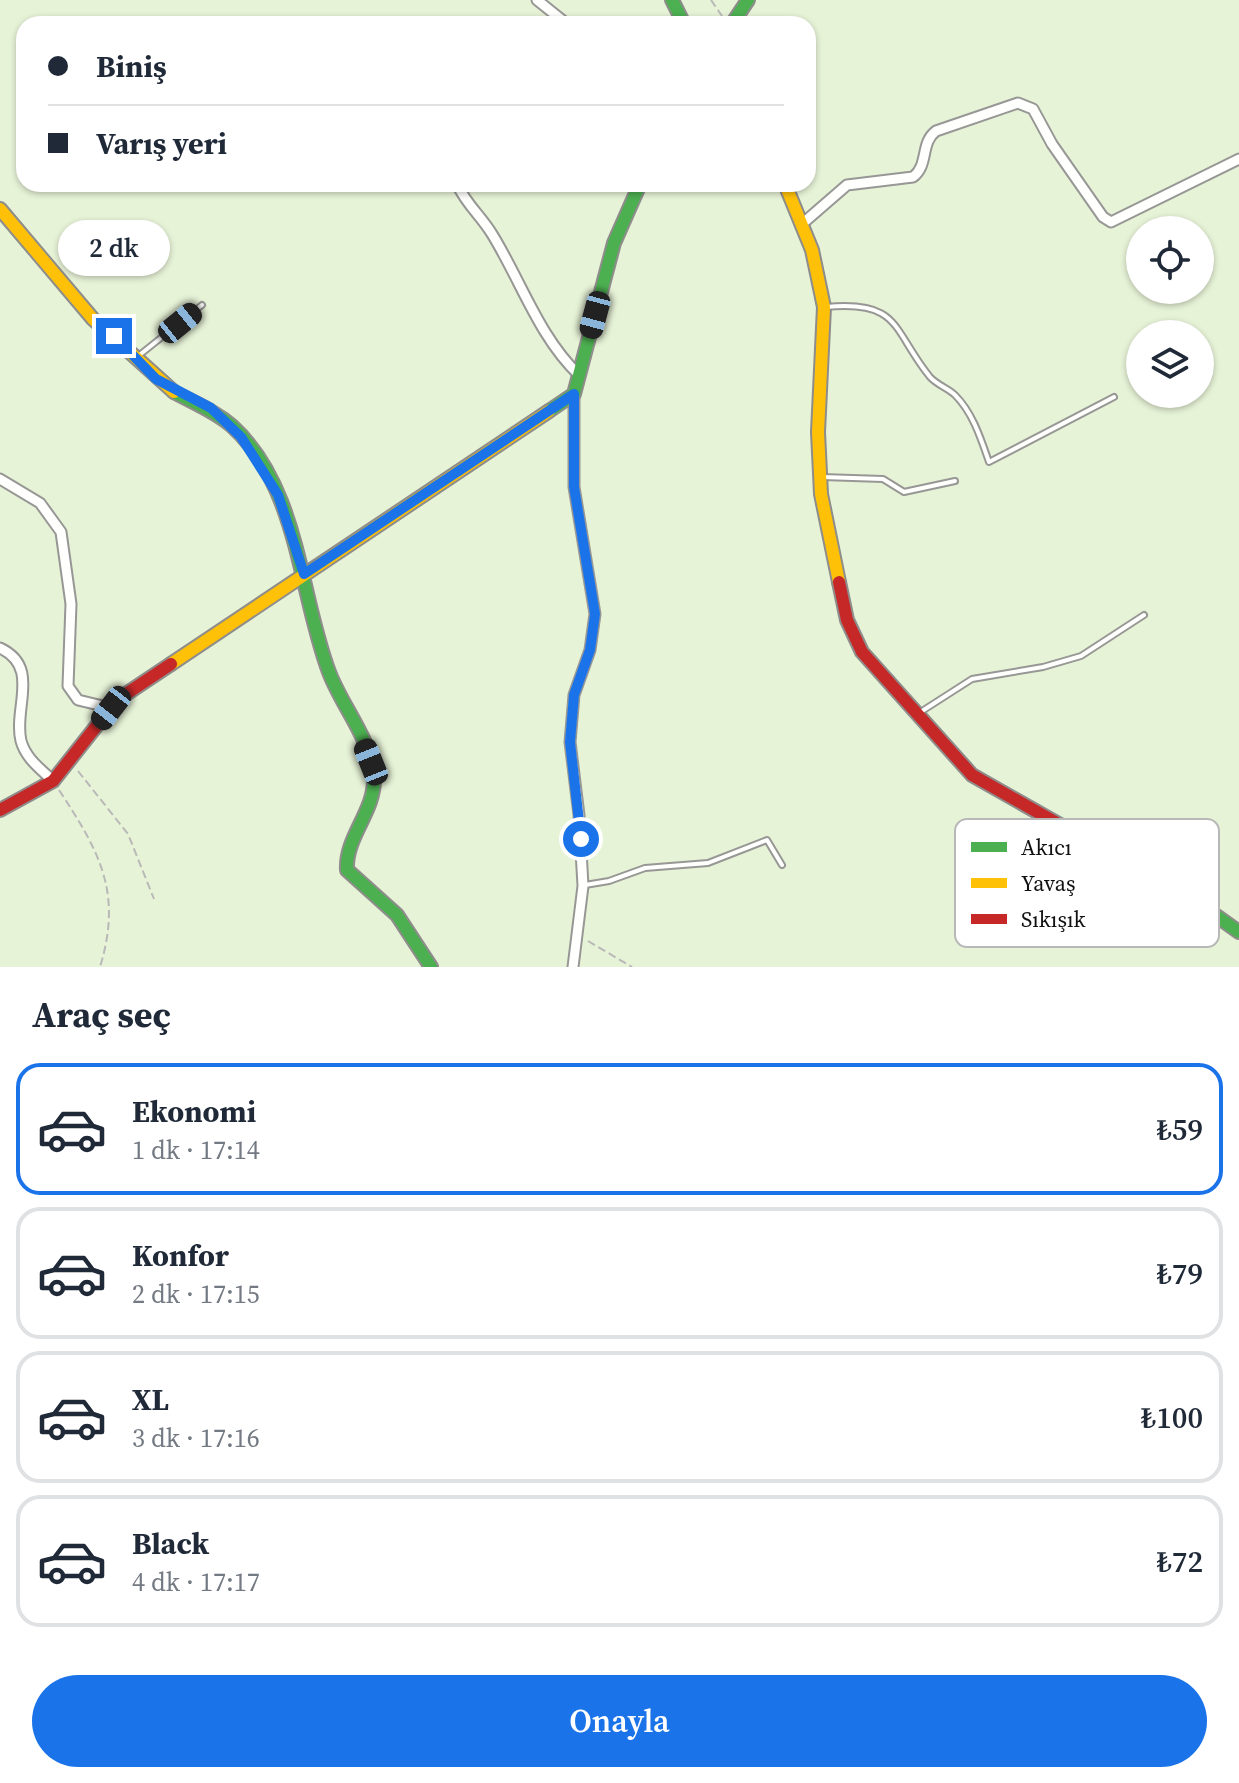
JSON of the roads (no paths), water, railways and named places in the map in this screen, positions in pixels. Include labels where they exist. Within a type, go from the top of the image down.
[{"type":"street","points":[[537,0],[557,16]]},
{"type":"street","points":[[735,16],[748,0]]},
{"type":"street","points":[[802,224],[847,185],[913,177],[923,166],[927,142],[936,131],[1018,103],[1033,109],[1052,144],[1103,217],[1111,222],[1239,159]]},
{"type":"street","points":[[461,192],[465,202],[491,232],[561,358],[579,375]]},
{"type":"street","points":[[573,967],[583,886],[570,742],[574,695],[590,650],[595,614],[574,487],[574,394],[614,243],[636,192]]},
{"type":"street","points":[[788,192],[812,250],[824,307],[819,477],[831,554],[852,635],[862,652],[972,775],[1050,819]]},
{"type":"street","points":[[0,209],[48,269],[136,358],[166,386],[211,408],[241,437],[278,495],[304,574],[328,669],[356,724],[374,776],[371,806],[347,853],[347,870],[397,915],[431,967]]},
{"type":"street","points":[[0,810],[53,781],[111,708],[186,652],[574,394]]},
{"type":"street","points":[[0,479],[40,503],[61,532],[71,604],[68,686],[78,700],[111,708]]},
{"type":"street","points":[[0,648],[17,661],[25,680],[19,725],[28,758],[53,781]]},
{"type":"street","points":[[1219,918],[1239,932]]},
{"type":"lane","points":[[136,358],[202,305]]},
{"type":"lane","points":[[824,307],[864,306],[895,324],[931,378],[962,404],[976,427],[989,462],[1114,397]]},
{"type":"lane","points":[[819,477],[883,479],[904,492],[955,481]]},
{"type":"lane","points":[[917,714],[972,679],[1043,667],[1081,656],[1144,615]]},
{"type":"lane","points":[[583,886],[609,881],[645,868],[703,864],[767,840],[782,865]]}]
